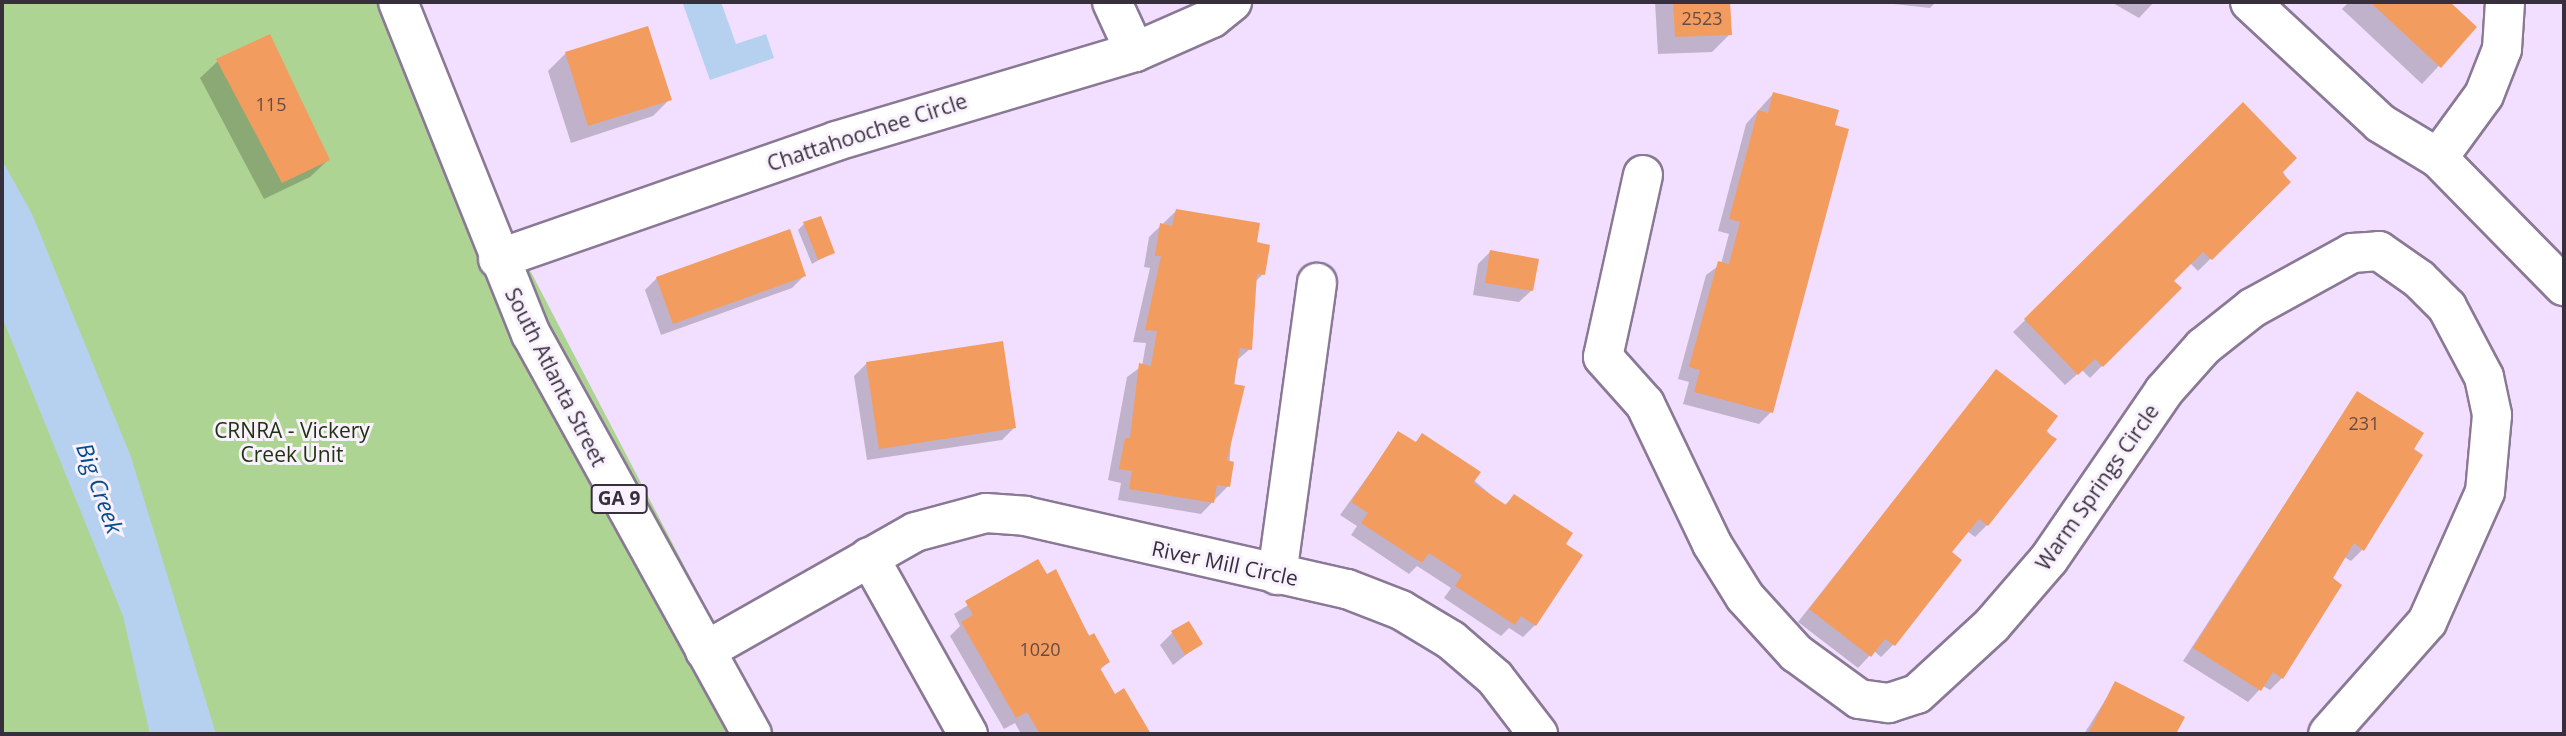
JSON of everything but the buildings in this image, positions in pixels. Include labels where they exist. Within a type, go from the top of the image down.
[{"type":"street","name":"South Atlanta Street","points":[[398,2],[498,259],[568,408],[752,734]]},
{"type":"street","points":[[1112,2],[1135,52]]},
{"type":"street","name":"Chattahoochee Circle","points":[[498,259],[836,141],[1135,52],[1213,18],[1233,2]]},
{"type":"street","points":[[2250,2],[2380,123],[2438,158],[2564,286]]},
{"type":"street","points":[[2438,158],[2484,94],[2502,49],[2505,2]]},
{"type":"street","name":"Warm Springs Circle","points":[[1643,176],[1602,357],[1645,404],[1712,544],[1745,597],[1796,653],[1859,699],[1879,702],[1917,694],[1993,625],[2049,559],[2164,391],[2203,347],[2252,308],[2352,253],[2379,251],[2419,279],[2447,307],[2484,377],[2492,415],[2485,492],[2427,622],[2328,734]]},
{"type":"street","points":[[1277,575],[1317,283]]},
{"type":"street","name":"River Mill Circle","points":[[705,651],[869,557],[937,523],[986,513],[1025,516],[1347,589],[1451,640],[1495,678],[1538,734]]},
{"type":"street","points":[[869,557],[968,734]]},
{"type":"green space","name":"CRNRA - Vickery Creek Unit","points":[[2,2],[390,2],[772,734],[2,734]]},
{"type":"water","points":[[721,2],[736,44],[766,34],[774,58],[710,80],[683,4]]},
{"type":"water","name":"Big Creek","points":[[2,160],[32,214],[131,457],[216,734],[150,734],[123,616],[2,317]]}]
